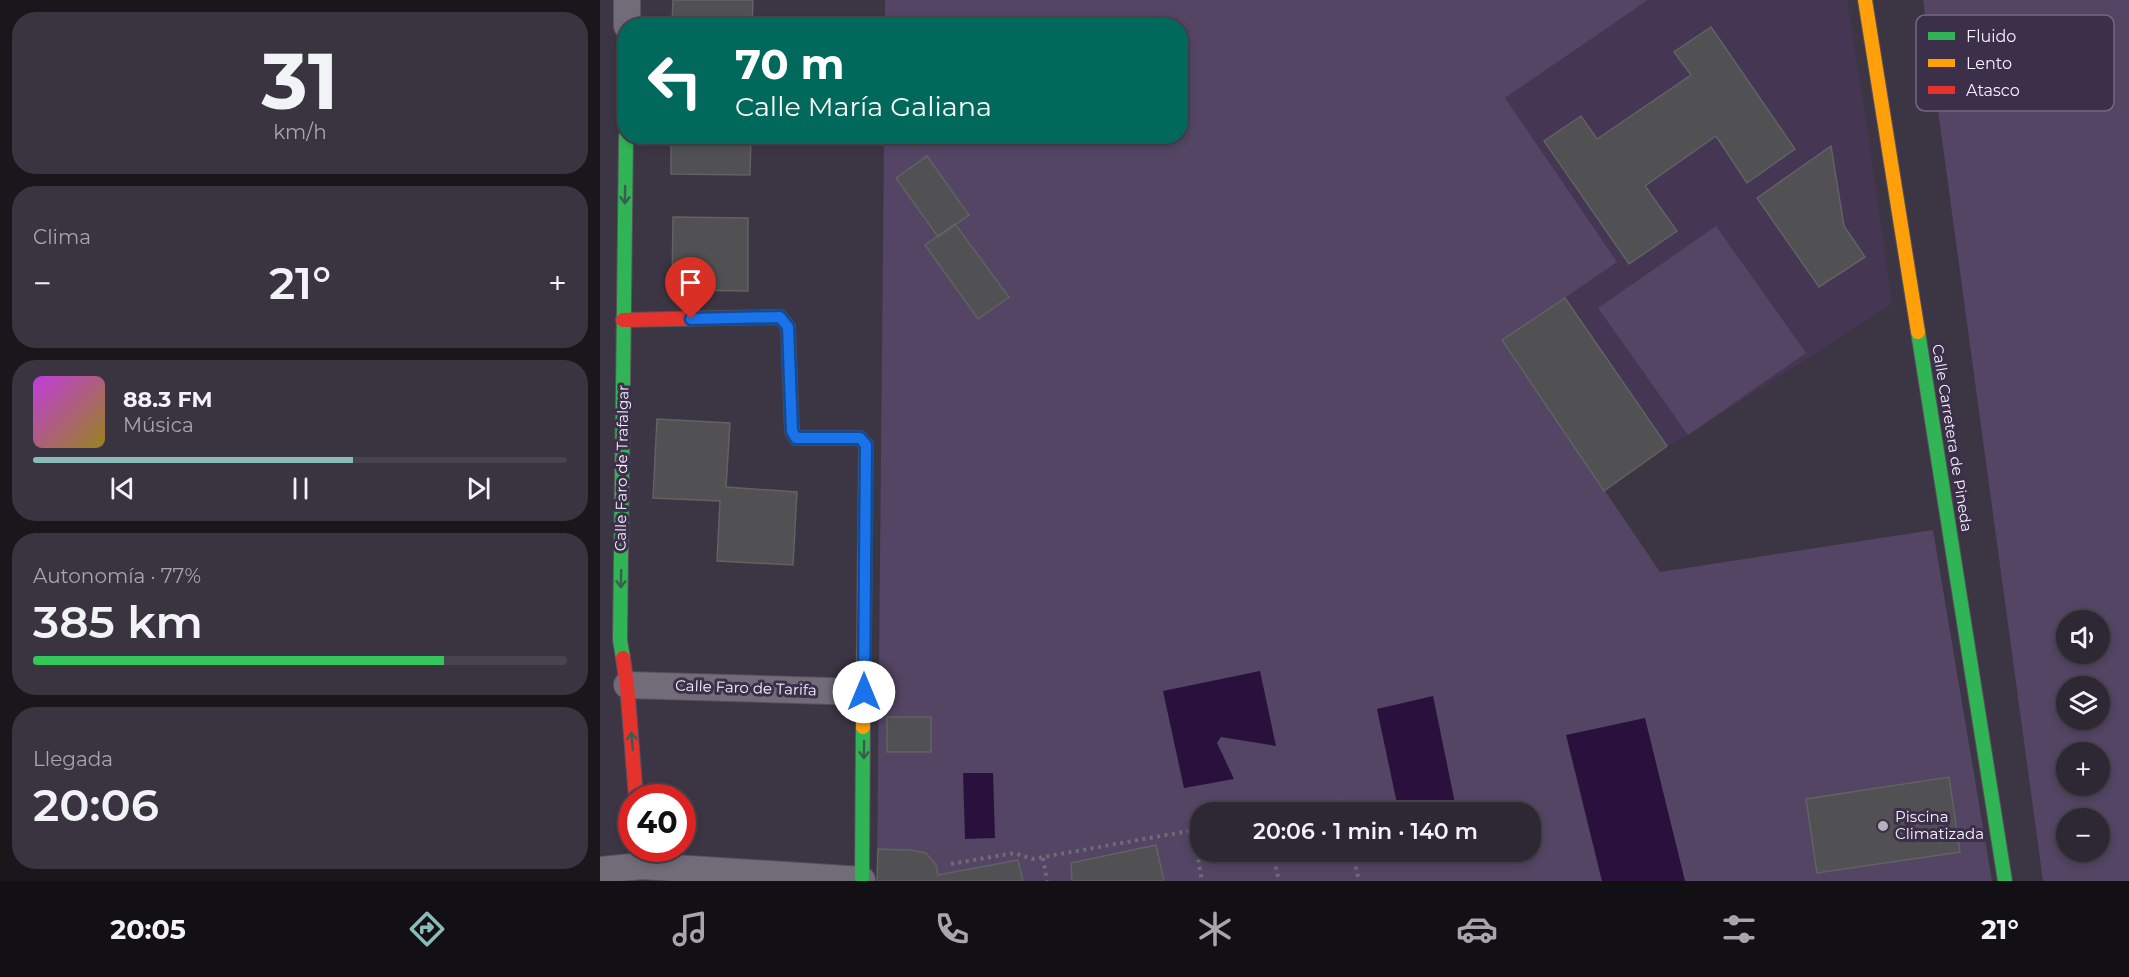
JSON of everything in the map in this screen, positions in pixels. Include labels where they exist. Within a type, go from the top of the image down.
[{"type":"street","points":[[627,0],[627,18]]},
{"type":"street","name":"Calle Carretera de Pineda","points":[[1865,0],[2005,881]]},
{"type":"street","name":"Calle Faro de Trafalgar","points":[[626,144],[620,640],[627,685],[635,784]]},
{"type":"street","points":[[600,870],[642,865],[862,880],[866,445],[860,438],[796,438],[792,431],[788,327],[780,317],[623,320]]},
{"type":"street","name":"Calle Faro de Tarifa","points":[[627,685],[864,692]]},
{"type":"path","points":[[951,864],[1014,853],[1032,860],[1190,831]]},
{"type":"path","points":[[1043,858],[1047,881]]},
{"type":"path","points":[[1199,862],[1202,881]]},
{"type":"path","points":[[1275,862],[1280,881]]},
{"type":"path","points":[[1354,862],[1359,881]]},
{"type":"shaded area","points":[[885,0],[1648,0],[1505,98],[1617,262],[1503,340],[1660,572],[1933,530],[1992,881],[877,881],[884,144],[1188,144],[1188,18],[885,18]]},
{"type":"shaded area","points":[[1648,0],[1847,0],[1892,304],[1688,435],[1667,446],[1604,491],[1502,340],[1505,98]]},
{"type":"shaded area","points":[[1923,0],[2129,0],[2129,881],[2043,881],[1938,111],[2114,111],[2114,15],[1925,15]]},
{"type":"shaded area","points":[[1716,226],[1806,353],[1688,435],[1598,308]]},
{"type":"shaded area","points":[[1260,671],[1276,746],[1221,737],[1217,743],[1234,779],[1184,788],[1163,691]]},
{"type":"shaded area","points":[[1433,696],[1455,802],[1397,802],[1377,709]]},
{"type":"shaded area","points":[[1645,718],[1685,881],[1602,881],[1566,735]]},
{"type":"shaded area","points":[[963,773],[993,773],[995,838],[965,839]]},
{"type":"building","points":[[673,0],[753,0],[752,18],[672,18]]},
{"type":"building","points":[[1711,27],[1795,149],[1747,183],[1716,136],[1645,186],[1677,231],[1629,264],[1544,141],[1581,116],[1597,139],[1691,75],[1674,52]]},
{"type":"building","points":[[671,144],[751,144],[750,175],[671,174]]},
{"type":"building","points":[[1831,146],[1844,226],[1865,257],[1819,287],[1757,198]]},
{"type":"building","points":[[927,156],[969,215],[938,237],[896,178]]},
{"type":"building","points":[[673,217],[748,218],[748,291],[672,290]]},
{"type":"building","points":[[955,224],[1009,297],[978,319],[925,245]]},
{"type":"building","points":[[1565,298],[1667,446],[1604,491],[1502,340]]},
{"type":"building","points":[[657,419],[730,423],[726,487],[797,492],[793,565],[717,561],[720,501],[653,498]]},
{"type":"building","points":[[887,717],[931,717],[931,752],[887,752]]},
{"type":"building","name":"Piscina Climatizada","points":[[1949,777],[1960,852],[1817,873],[1806,799]]},
{"type":"building","points":[[1156,845],[1164,881],[1072,881],[1071,863]]},
{"type":"building","points":[[878,849],[926,853],[936,865],[938,875],[1018,860],[1023,881],[877,881]]},
{"type":"traffic: fast","points":[[623,658],[620,640],[626,144]]},
{"type":"traffic: fast","points":[[1918,332],[2005,881]]},
{"type":"traffic: fast","points":[[862,881],[863,727]]},
{"type":"traffic: slow","points":[[1865,0],[1918,332]]},
{"type":"traffic: slow","points":[[814,438],[860,438],[866,445],[863,727]]},
{"type":"traffic: jam","points":[[623,320],[780,317],[788,327],[792,431],[796,438],[814,438]]},
{"type":"traffic: jam","points":[[623,658],[635,784]]},
{"type":"place","name":"Piscina Climatizada","points":[[1883,826]]},
{"type":"route","points":[[691,319],[780,317],[788,327],[792,431],[796,438],[860,438],[866,445],[864,692]]}]
